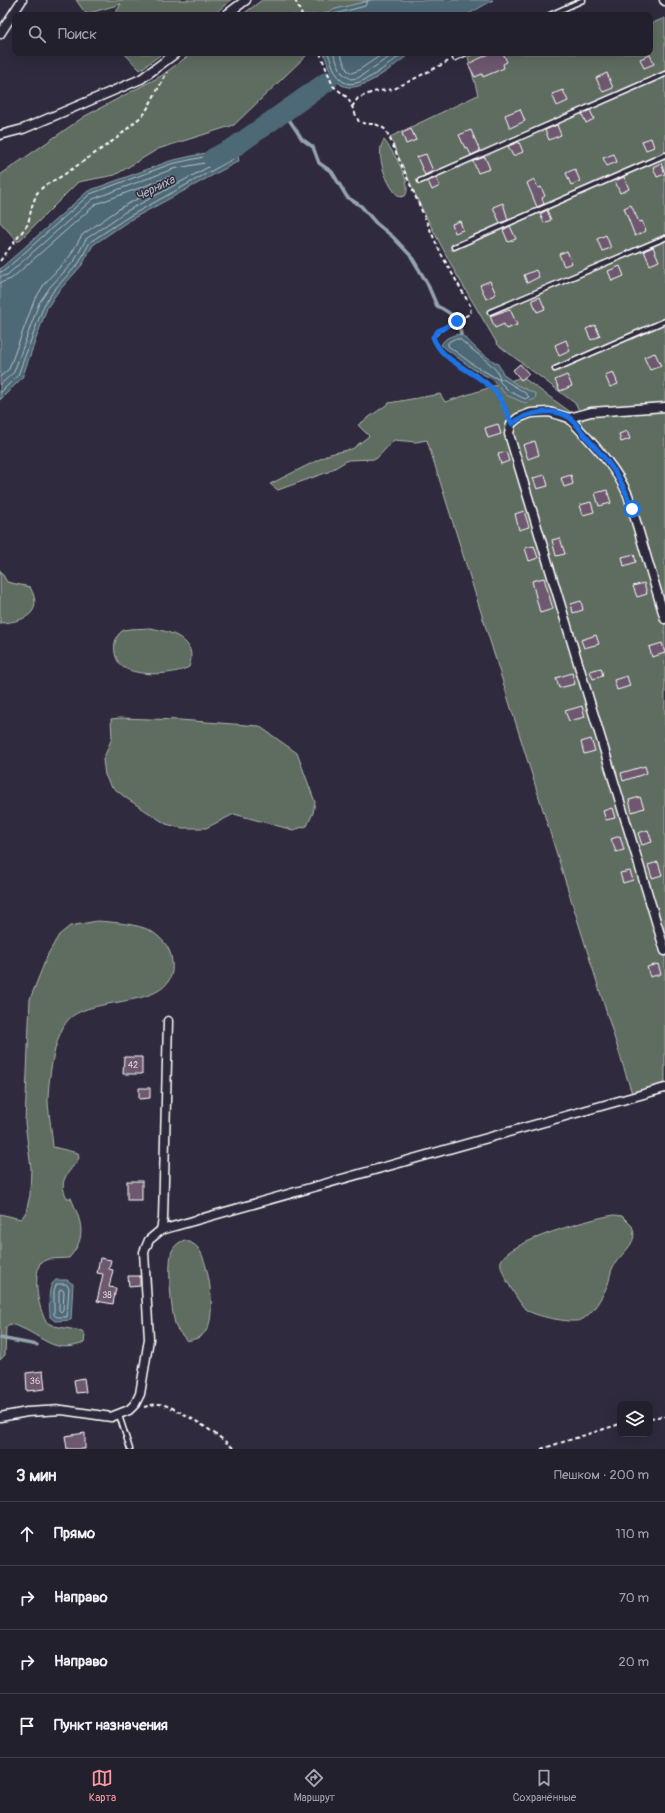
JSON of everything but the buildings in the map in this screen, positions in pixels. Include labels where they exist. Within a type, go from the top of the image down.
[{"type":"street","points":[[14,12],[22,0]]},
{"type":"street","points":[[230,12],[246,0]]},
{"type":"street","points":[[0,34],[12,15]]},
{"type":"street","points":[[0,135],[23,129],[141,79],[172,56]]},
{"type":"street","points":[[569,418],[591,412],[665,406]]},
{"type":"street","points":[[665,619],[628,495],[622,480],[612,466],[569,418],[549,412],[531,413],[518,418],[512,424],[509,434],[665,951]]},
{"type":"street","points":[[161,1230],[163,1219],[166,1144],[168,1021]]},
{"type":"street","points":[[0,1416],[27,1412],[62,1410],[111,1417],[129,1410],[135,1404],[140,1394],[149,1338],[144,1252],[149,1240],[161,1230],[665,1088]]},
{"type":"lane","points":[[557,12],[583,0]]},
{"type":"lane","points":[[455,58],[459,56]]},
{"type":"lane","points":[[420,181],[665,74]]},
{"type":"lane","points":[[454,248],[665,155]]},
{"type":"lane","points":[[490,312],[665,238]]},
{"type":"lane","points":[[555,369],[665,321]]},
{"type":"lane","points":[[119,1415],[130,1449]]},
{"type":"path","points":[[295,0],[301,12]]},
{"type":"path","points":[[0,261],[28,224],[37,193],[45,185],[62,176],[117,138],[145,113],[174,56]]},
{"type":"path","points":[[321,56],[333,86],[348,98],[354,114],[359,122],[365,124],[377,124],[386,130],[440,252],[471,307],[470,314],[438,331],[433,337],[436,346],[443,355],[464,367],[496,391],[512,424]]},
{"type":"path","points":[[352,107],[358,98],[374,92],[394,89],[455,58]]},
{"type":"path","points":[[129,1410],[160,1404],[180,1412],[226,1441],[234,1449]]},
{"type":"path","points":[[653,1418],[665,1416]]},
{"type":"path","points":[[541,1449],[617,1425]]},
{"type":"green space","points":[[76,0],[231,0],[217,12],[116,12],[121,4],[93,12],[85,12]]},
{"type":"green space","points":[[262,0],[372,0],[328,12],[246,12]]},
{"type":"green space","points":[[665,18],[665,1090],[633,1097],[427,440],[416,442],[394,440],[376,459],[348,460],[328,472],[278,490],[270,484],[330,454],[352,449],[369,436],[358,425],[389,403],[440,394],[445,402],[522,377],[583,421],[576,404],[498,345],[454,270],[420,205],[390,137],[478,95],[468,57],[470,56],[653,56],[653,23]]},
{"type":"green space","points":[[127,56],[159,56],[140,70]]},
{"type":"green space","points":[[188,56],[306,56],[234,125],[158,149],[115,175],[78,182],[18,242],[0,222],[0,175],[85,116],[161,76]]},
{"type":"green space","points":[[384,140],[401,167],[407,184],[405,196],[400,197],[395,192],[383,170],[380,153]]},
{"type":"green space","points":[[0,570],[7,582],[30,587],[34,596],[35,604],[33,610],[24,618],[16,621],[0,623]]},
{"type":"green space","points":[[149,628],[166,631],[181,638],[190,650],[191,657],[189,667],[174,672],[147,674],[123,667],[117,659],[114,648],[117,637],[124,630]]},
{"type":"green space","points":[[111,719],[180,720],[259,726],[297,753],[315,802],[313,813],[307,826],[293,830],[234,814],[206,828],[182,828],[166,824],[126,798],[110,785],[105,775],[103,760],[112,738]]},
{"type":"green space","points":[[97,921],[133,925],[151,931],[155,934],[166,944],[170,952],[172,962],[170,978],[162,988],[148,995],[80,1012],[68,1020],[63,1027],[53,1059],[49,1083],[48,1108],[53,1147],[78,1153],[79,1158],[66,1177],[63,1186],[67,1198],[71,1198],[78,1214],[81,1236],[79,1243],[69,1258],[48,1259],[40,1263],[37,1278],[37,1293],[46,1322],[54,1326],[82,1331],[85,1335],[84,1343],[62,1347],[54,1345],[30,1332],[10,1324],[6,1327],[5,1355],[0,1360],[0,1214],[21,1219],[26,1212],[30,1195],[31,1168],[25,1123],[30,999],[48,954],[59,935],[70,926]]},
{"type":"green space","points":[[614,1215],[622,1216],[632,1226],[634,1232],[633,1238],[628,1248],[613,1267],[608,1284],[603,1294],[597,1305],[589,1314],[581,1320],[570,1321],[544,1317],[529,1312],[525,1309],[514,1293],[501,1265],[501,1261],[507,1254],[518,1246],[552,1232]]},
{"type":"green space","points":[[185,1240],[197,1247],[202,1255],[208,1276],[211,1302],[211,1314],[206,1331],[200,1337],[187,1341],[177,1329],[175,1323],[171,1303],[170,1278],[172,1251],[177,1244]]},
{"type":"water","points":[[372,0],[493,0],[472,12],[328,12]]},
{"type":"water","points":[[325,56],[407,56],[374,79],[353,87],[344,86],[337,81]]},
{"type":"water","points":[[236,146],[239,161],[130,220],[93,245],[82,265],[57,293],[47,308],[22,378],[0,400],[0,269],[88,191],[170,161]]},
{"type":"water","points":[[461,334],[481,353],[498,364],[504,375],[517,385],[536,394],[535,399],[525,403],[506,395],[492,379],[473,369],[441,345],[450,337]]},
{"type":"water","points":[[56,1280],[67,1280],[73,1284],[71,1320],[55,1321],[50,1317],[50,1291]]},
{"type":"waterway","name":"Черниха","points":[[213,158],[236,146],[328,81]]},
{"type":"waterway","points":[[284,112],[302,139],[313,147],[319,163],[332,172],[347,197],[361,206],[376,223],[393,237],[411,256],[427,283],[437,306],[446,311],[456,320],[461,334]]},
{"type":"waterway","points":[[0,1338],[37,1345]]},
{"type":"route","points":[[457,321],[438,331],[433,337],[436,346],[443,355],[464,367],[496,391],[512,424],[518,418],[531,413],[549,412],[569,418],[612,466],[622,480],[632,509]]}]
